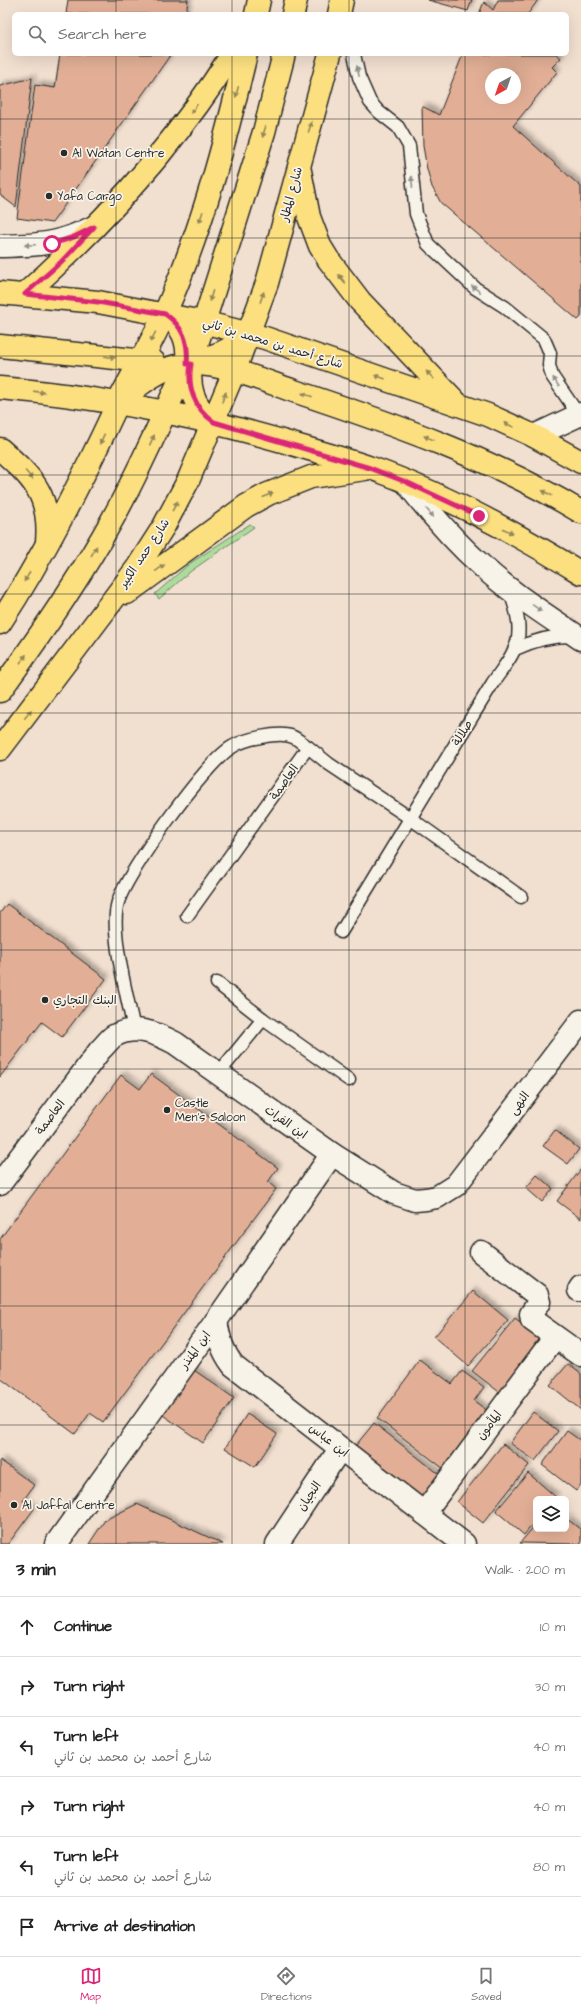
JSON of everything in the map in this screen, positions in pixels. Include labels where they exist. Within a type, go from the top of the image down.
[{"type":"main road","points":[[256,12],[259,0]]},
{"type":"main road","points":[[293,12],[296,0]]},
{"type":"main road","points":[[340,12],[343,0]]},
{"type":"main road","points":[[25,294],[61,262],[148,168],[186,120],[231,56]]},
{"type":"main road","points":[[0,623],[47,544],[94,456],[118,403],[165,314],[213,183],[225,143],[246,56]]},
{"type":"main road","points":[[0,691],[50,622],[82,572],[112,520],[189,362],[250,181],[283,56]]},
{"type":"main road","name":"شارع المطار","points":[[249,334],[267,283],[298,164],[329,56]]},
{"type":"main road","points":[[298,164],[309,217],[320,246],[328,259],[360,300],[457,403]]},
{"type":"main road","name":"شارع أحمد بن محمد بن ثاني","points":[[0,293],[25,294],[98,302],[203,322],[249,334],[300,349],[457,403],[534,436],[581,462]]},
{"type":"main road","points":[[165,314],[177,324],[185,337],[192,394],[200,410],[214,422]]},
{"type":"main road","points":[[118,403],[148,378],[173,367],[223,352],[237,344],[249,334]]},
{"type":"main road","name":"شارع حمد الكبير","points":[[0,749],[137,568],[164,526],[188,481],[214,422],[249,334]]},
{"type":"main road","points":[[0,346],[141,361],[189,362],[234,372],[352,410],[456,449],[506,471],[581,512]]},
{"type":"main road","points":[[0,388],[118,403],[214,422],[370,468],[406,482],[531,543],[581,574]]},
{"type":"main road","points":[[0,449],[28,473],[39,491],[48,522],[47,544]]},
{"type":"main road","points":[[106,607],[241,510],[268,494],[311,477],[370,468]]},
{"type":"street","points":[[0,246],[52,244],[74,237],[94,227]]},
{"type":"street","points":[[534,436],[579,414]]},
{"type":"street","points":[[406,482],[430,513],[456,541],[508,588],[579,638]]},
{"type":"street","name":"النهى","points":[[456,1185],[581,1021]]},
{"type":"street","name":"ابن الفرات","points":[[100,1050],[114,1036],[134,1030],[154,1032],[175,1043],[332,1154],[394,1193],[404,1197],[426,1200],[437,1197],[456,1185]]},
{"type":"street","name":"العاصمة","points":[[0,1184],[100,1050]]},
{"type":"street","name":"ابن المنذر","points":[[56,1544],[216,1321],[332,1154]]},
{"type":"street","points":[[481,1252],[537,1295],[539,1302],[530,1317],[581,1355]]},
{"type":"street","name":"ابن عباس","points":[[216,1321],[221,1345],[226,1356],[233,1365],[464,1544]]},
{"type":"street","name":"المأمون","points":[[424,1513],[555,1337]]},
{"type":"street","name":"النجيان","points":[[277,1544],[340,1449]]},
{"type":"lane","points":[[343,0],[346,12]]},
{"type":"lane","points":[[354,56],[359,77],[370,102],[379,112],[398,127],[409,146],[416,214],[428,244],[475,288],[505,307],[544,339],[550,353],[549,365],[552,376],[579,414]]},
{"type":"lane","name":"صلالة","points":[[341,932],[515,649],[518,623],[517,610],[508,588]]},
{"type":"lane","points":[[515,649],[540,639],[561,636],[579,638]]},
{"type":"lane","points":[[134,1030],[120,959],[115,923],[117,902],[128,878],[179,805],[223,753],[233,746],[261,737],[280,734],[293,737],[329,764],[410,818],[521,897]]},
{"type":"lane","name":"العاصمة","points":[[187,916],[308,747]]},
{"type":"lane","points":[[217,983],[263,1019],[349,1080]]},
{"type":"lane","points":[[218,1074],[263,1019]]},
{"type":"green space","points":[[250,524],[254,527],[191,571],[159,599],[155,594],[189,564]]},
{"type":"building","points":[[68,0],[188,0],[186,12],[66,12]]},
{"type":"building","points":[[428,0],[472,0],[468,11]]},
{"type":"building","points":[[498,0],[538,0],[529,12],[480,12],[484,2],[493,10]]},
{"type":"building","name":"Al Watan Centre","points":[[60,56],[170,56],[52,223],[17,218],[35,85],[55,88]]},
{"type":"building","points":[[462,56],[558,56],[561,58],[552,67],[557,72],[513,126],[581,187],[581,317],[578,320],[441,203],[432,187],[423,146],[422,106],[439,115]]},
{"type":"building","points":[[32,78],[16,207],[0,195],[0,86]]},
{"type":"building","name":"البنك التجاري","points":[[7,904],[106,979],[62,1037],[42,1022],[0,1077],[0,913]]},
{"type":"building","points":[[151,1074],[278,1168],[268,1182],[276,1189],[103,1422],[90,1413],[75,1434],[0,1378],[0,1239],[121,1075],[140,1089]]},
{"type":"building","points":[[555,1130],[579,1149],[568,1164],[543,1146]]},
{"type":"building","points":[[581,1169],[581,1219],[557,1201]]},
{"type":"building","points":[[537,1175],[553,1189],[542,1202],[526,1188]]},
{"type":"building","points":[[473,1291],[508,1320],[468,1366],[434,1337]]},
{"type":"building","points":[[515,1318],[545,1342],[503,1395],[472,1371]]},
{"type":"building","points":[[420,1360],[452,1384],[462,1371],[484,1387],[474,1401],[492,1414],[448,1472],[377,1418]]},
{"type":"building","points":[[568,1364],[581,1374],[581,1410],[550,1385]]},
{"type":"building","points":[[191,1368],[234,1398],[203,1443],[160,1413]]},
{"type":"building","points":[[533,1412],[558,1431],[535,1461],[510,1443]]},
{"type":"building","points":[[247,1414],[277,1434],[255,1467],[225,1448]]},
{"type":"building","points":[[374,1423],[444,1478],[423,1506],[352,1450]]},
{"type":"building","points":[[567,1431],[581,1441],[581,1484],[576,1491],[542,1465]]},
{"type":"building","points":[[503,1444],[529,1465],[483,1523],[457,1502]]},
{"type":"building","name":"Al Jaffal Centre","points":[[0,1460],[34,1485],[23,1501],[34,1509],[8,1544],[0,1544]]},
{"type":"building","points":[[528,1473],[555,1496],[533,1496],[533,1524],[524,1535],[496,1511]]},
{"type":"building","points":[[137,1504],[223,1544],[89,1544],[105,1520]]},
{"type":"building","points":[[569,1520],[581,1530],[581,1544],[520,1543],[533,1528],[533,1532],[569,1532]]},
{"type":"place","name":"Al Watan Centre","points":[[64,153]]},
{"type":"place","name":"Yafa Cargo","points":[[49,196]]},
{"type":"place","name":"البنك التجاري","points":[[45,1000]]},
{"type":"place","name":"Castle Men's Saloon","points":[[167,1110]]},
{"type":"place","name":"Al Jaffal Centre","points":[[14,1505]]},
{"type":"route","points":[[52,244],[74,237],[94,227],[61,262],[25,294],[98,302],[165,314],[171,318],[182,330],[187,344],[187,364],[191,364],[189,376],[190,388],[194,399],[200,410],[209,419],[214,422],[263,435],[370,468],[406,482],[479,516]]}]
